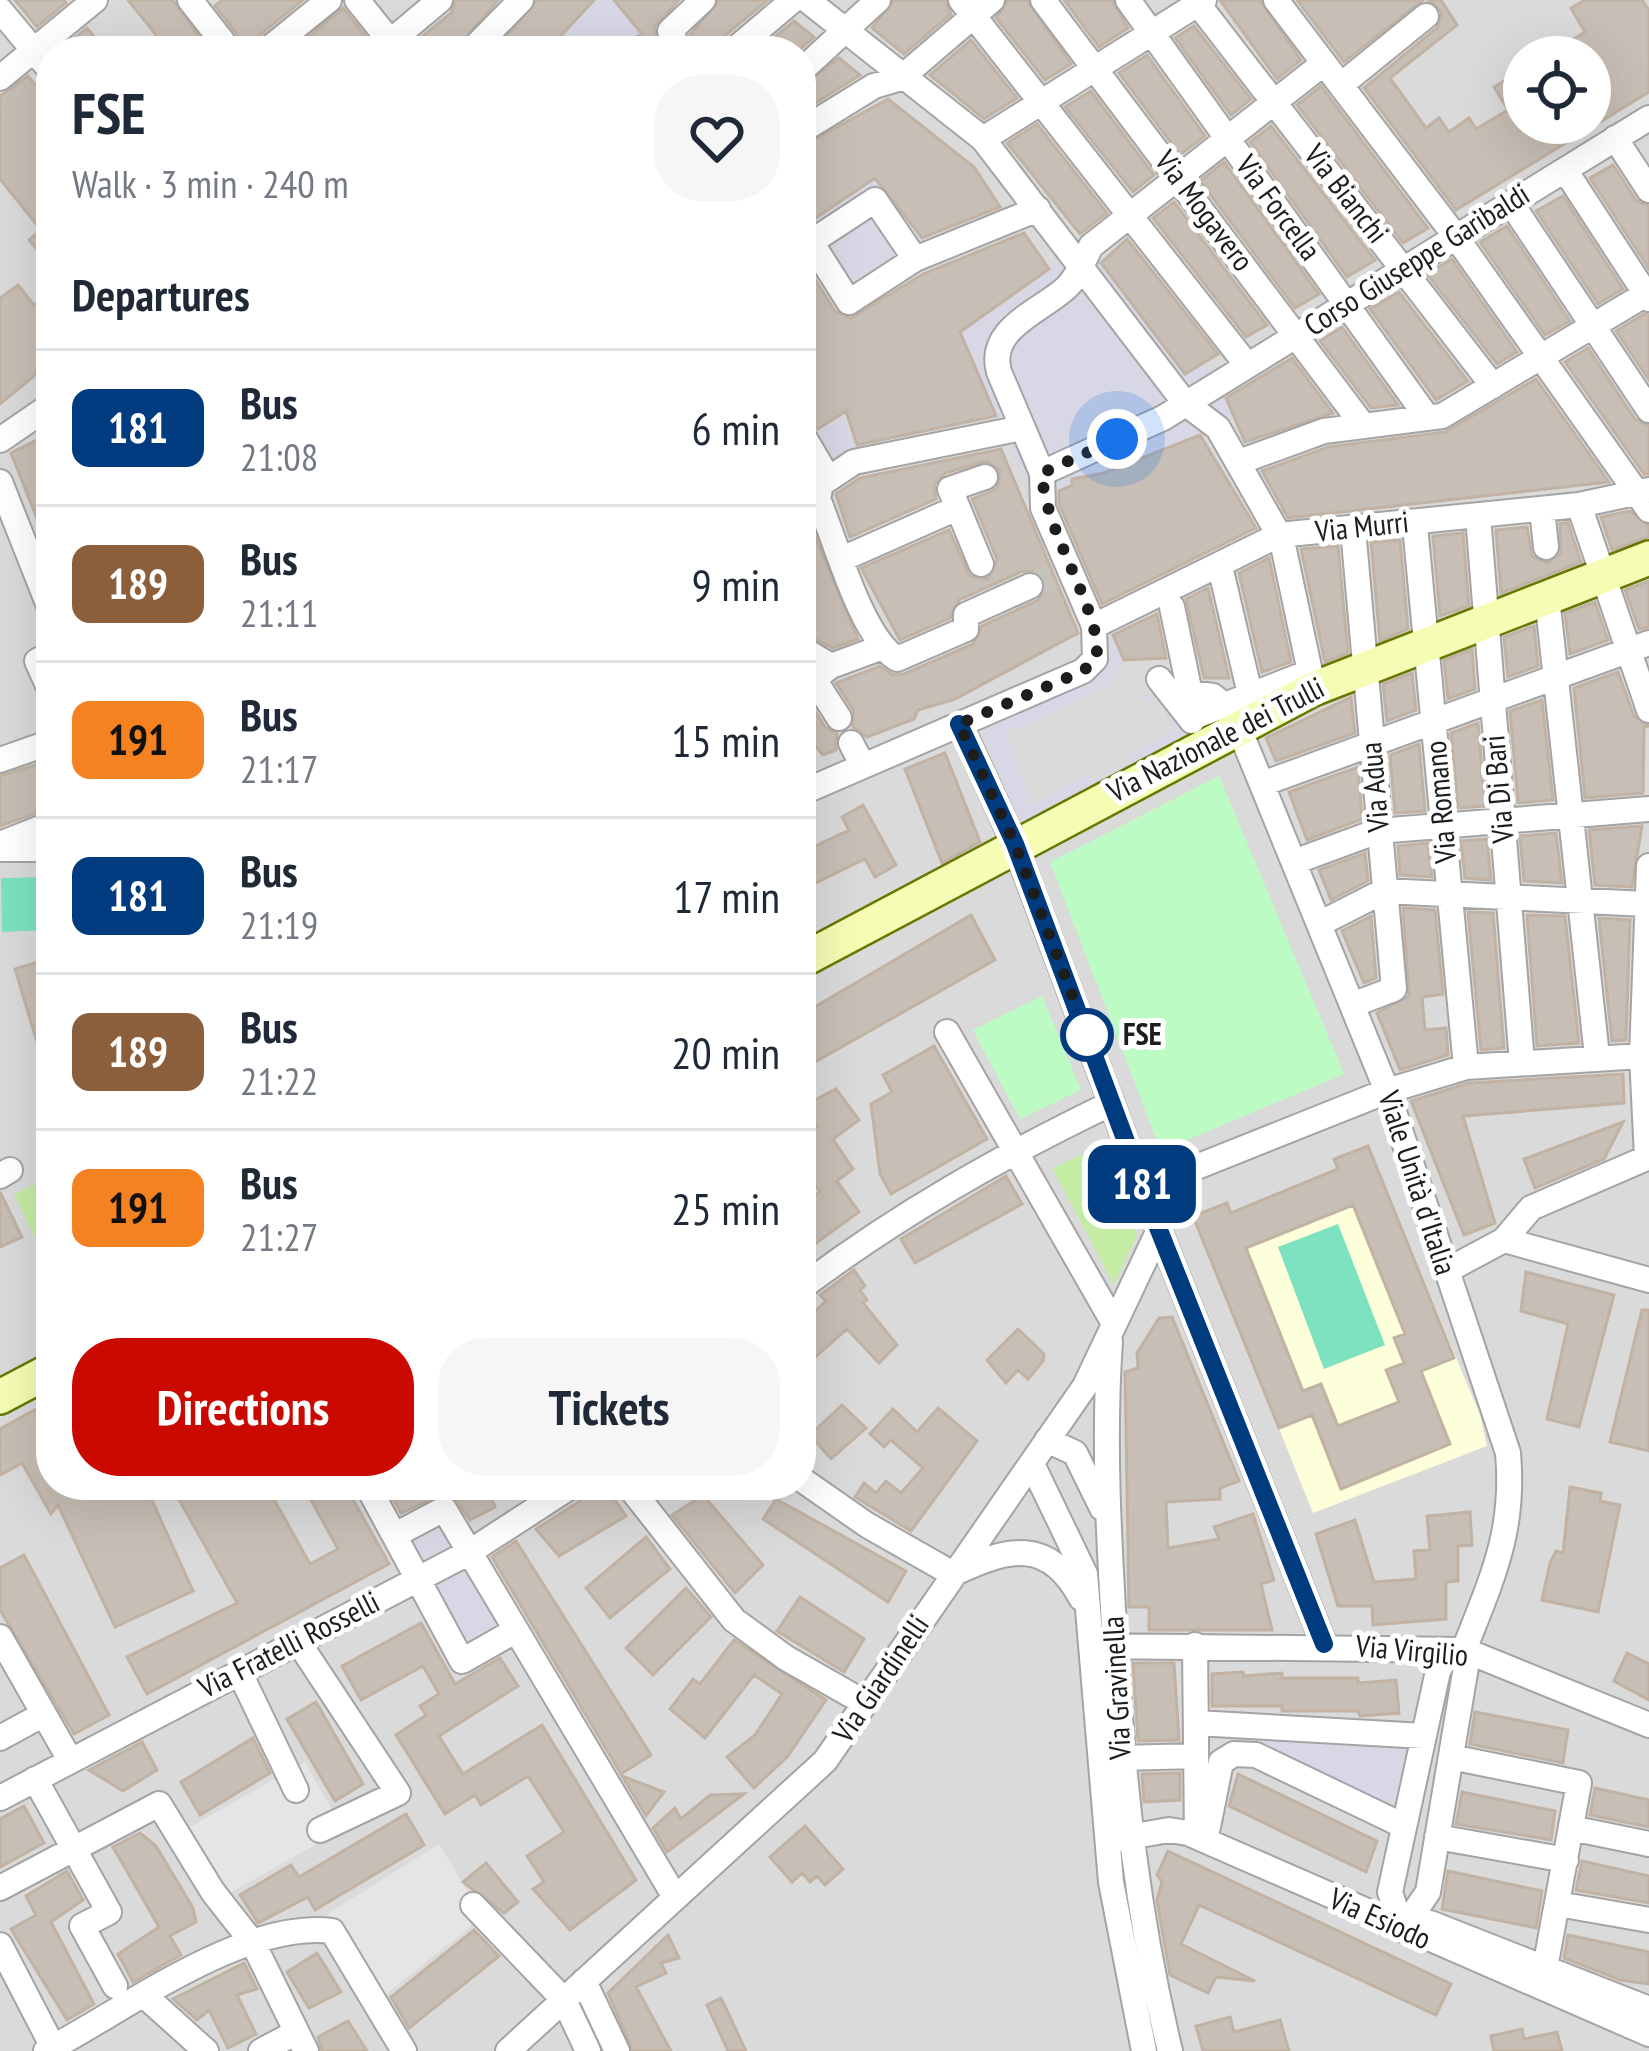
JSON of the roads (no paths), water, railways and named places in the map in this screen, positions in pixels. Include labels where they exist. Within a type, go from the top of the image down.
[{"type":"street","points":[[51,36],[95,0]]},
{"type":"street","points":[[285,36],[329,0]]},
{"type":"street","points":[[357,0],[381,36]]},
{"type":"street","points":[[402,36],[440,0]]},
{"type":"street","points":[[485,36],[520,0]]},
{"type":"street","points":[[678,36],[703,0]]},
{"type":"street","points":[[751,36],[793,0]]},
{"type":"street","points":[[807,0],[983,139],[1185,403],[1218,428],[1282,542],[1310,672],[1237,708],[1213,696],[1190,693],[1172,608]]},
{"type":"street","points":[[816,57],[878,0]]},
{"type":"street","name":"Via Mogavero","points":[[1043,0],[1362,424]]},
{"type":"street","name":"Via Forcella","points":[[1127,0],[1427,417]]},
{"type":"street","points":[[1276,0],[1646,497]]},
{"type":"street","points":[[983,139],[1201,2]]},
{"type":"street","name":"Via Bianchi","points":[[1201,2],[1493,386]]},
{"type":"street","points":[[199,3],[220,36]]},
{"type":"street","points":[[816,122],[874,86],[901,78],[976,5],[1041,101],[1247,365]]},
{"type":"street","points":[[0,10],[36,52]]},
{"type":"street","points":[[1341,85],[1426,16]]},
{"type":"street","points":[[0,78],[34,50]]},
{"type":"street","points":[[816,782],[857,755],[959,724],[1083,671],[1096,659],[1094,626],[1050,576],[1042,473],[995,357],[1000,338],[1070,284],[1091,246],[1324,63]]},
{"type":"street","name":"Corso Giuseppe Garibaldi","points":[[1042,473],[1185,403],[1649,118]]},
{"type":"street","points":[[1616,138],[1649,190]]},
{"type":"street","points":[[1239,462],[1324,430],[1442,416],[1647,297],[1564,170]]},
{"type":"street","points":[[816,235],[875,200],[915,259]]},
{"type":"street","points":[[1510,203],[1649,410]]},
{"type":"street","points":[[816,255],[849,302],[915,259],[1038,209]]},
{"type":"street","points":[[0,440],[36,415]]},
{"type":"street","points":[[889,654],[816,494],[854,462],[952,447],[1022,428]]},
{"type":"street","points":[[985,477],[950,489],[986,583]]},
{"type":"street","points":[[0,482],[36,550]]},
{"type":"street","name":"Via Murri","points":[[1094,626],[1282,542],[1646,497]]},
{"type":"street","points":[[1579,505],[1604,574],[1640,646],[1649,710]]},
{"type":"street","points":[[842,559],[955,509]]},
{"type":"street","points":[[1542,509],[1546,547]]},
{"type":"street","name":"Via Di Bari","points":[[1478,516],[1522,1063]]},
{"type":"street","name":"Via Romano","points":[[1416,536],[1466,1067]]},
{"type":"street","name":"Via Adua","points":[[1352,1005],[1394,989],[1354,540]]},
{"type":"street","name":"Via Nazionale dei Trulli","points":[[816,954],[1015,844],[1237,708],[1366,668],[1649,558]]},
{"type":"street","name":"Viale Unità d'Italia","points":[[1222,575],[1237,708],[1262,784],[1388,1091],[1508,1454],[1513,1505],[1504,1549],[1464,1650]]},
{"type":"street","points":[[986,583],[1050,576]]},
{"type":"street","points":[[816,677],[831,665],[889,654],[966,629],[966,615],[986,583]]},
{"type":"street","points":[[1547,597],[1597,1056]]},
{"type":"street","points":[[1262,784],[1640,646]]},
{"type":"street","points":[[816,656],[831,665]]},
{"type":"street","points":[[1159,679],[1196,731]]},
{"type":"street","points":[[816,682],[839,718]]},
{"type":"street","points":[[959,724],[1015,844],[1159,1230],[1324,1644]]},
{"type":"street","points":[[0,760],[36,747]]},
{"type":"street","points":[[1294,862],[1378,831],[1649,809]]},
{"type":"street","points":[[0,846],[36,830]]},
{"type":"street","points":[[0,846],[36,848]]},
{"type":"street","points":[[1446,1271],[1504,1240],[1531,1208],[1648,1157],[1642,1056],[1649,866]]},
{"type":"street","points":[[1319,924],[1384,891],[1646,904]]},
{"type":"street","points":[[947,1032],[1112,1321]]},
{"type":"street","points":[[1144,1188],[1353,1104],[1466,1067],[1642,1056]]},
{"type":"street","points":[[816,1277],[881,1228],[1013,1151],[1112,1103]]},
{"type":"street","name":"Via Giardinelli","points":[[508,2051],[825,1761],[1085,1386],[1159,1230]]},
{"type":"street","points":[[1504,1240],[1649,1280]]},
{"type":"street","name":"Via Gravinella","points":[[1112,1321],[1102,1646],[1118,1839],[1144,2051]]},
{"type":"street","points":[[0,1397],[36,1378]]},
{"type":"street","points":[[1047,1440],[1075,1453],[1108,1522]]},
{"type":"street","name":"Via Gravinella","points":[[1032,1464],[1074,1544],[1085,1574],[1088,1611]]},
{"type":"street","points":[[816,1490],[867,1526],[953,1574]]},
{"type":"street","points":[[375,1500],[462,1660],[515,1631]]},
{"type":"street","name":"Via Fratelli Rosselli","points":[[0,1798],[468,1553],[550,1500]]},
{"type":"street","points":[[640,1500],[734,1620],[786,1658],[865,1703]]},
{"type":"street","points":[[395,1535],[444,1509],[675,1897]]},
{"type":"street","name":"Via Gravinella","points":[[953,1574],[1001,1552],[1031,1552],[1069,1575],[1088,1611],[1102,1646],[1120,1758],[1118,1839],[1169,2051]]},
{"type":"street","points":[[0,1638],[70,1760]]},
{"type":"street","points":[[297,1640],[398,1793],[320,1830]]},
{"type":"street","name":"Via Virgilio","points":[[1102,1646],[1324,1644],[1464,1650],[1649,1725]]},
{"type":"street","points":[[1195,1645],[1201,1839]]},
{"type":"street","points":[[1402,1930],[1390,1892],[1438,1671],[1445,1658],[1464,1650]]},
{"type":"street","points":[[1402,1930],[1428,1892],[1464,1650]]},
{"type":"street","points":[[239,1671],[296,1790]]},
{"type":"street","points":[[0,1738],[44,1714]]},
{"type":"street","points":[[1196,1723],[1424,1736]]},
{"type":"street","points":[[1234,1754],[1237,1726]]},
{"type":"street","points":[[1201,1839],[1221,1762],[1234,1754],[1256,1755],[1405,1826]]},
{"type":"street","points":[[1120,1758],[1196,1756]]},
{"type":"street","points":[[1450,1757],[1579,1783],[1545,1968]]},
{"type":"street","points":[[35,1779],[109,1912],[82,1926],[115,1987]]},
{"type":"street","points":[[0,1888],[159,1804],[213,1892],[253,1942],[300,2042],[261,2051]]},
{"type":"street","points":[[1571,1828],[1649,1844]]},
{"type":"street","name":"Via Esiodo","points":[[1118,1839],[1169,1830],[1201,1839],[1649,2034]]},
{"type":"street","points":[[1437,1837],[1566,1859]]},
{"type":"street","points":[[1558,1904],[1649,1920]]},
{"type":"street","points":[[473,1905],[564,2000],[588,2051]]},
{"type":"street","name":"Via Esiodo","points":[[1430,1923],[1649,2009]]},
{"type":"street","points":[[0,1946],[51,2050],[253,1942],[302,1927],[332,1931],[404,2051]]},
{"type":"street","points":[[584,1981],[617,2051]]},
{"type":"street","points":[[146,1997],[206,2051]]},
{"type":"tunnel","points":[[1030,586],[1052,576]]},
{"type":"place","name":"FSE","points":[[1087,1035]]}]
